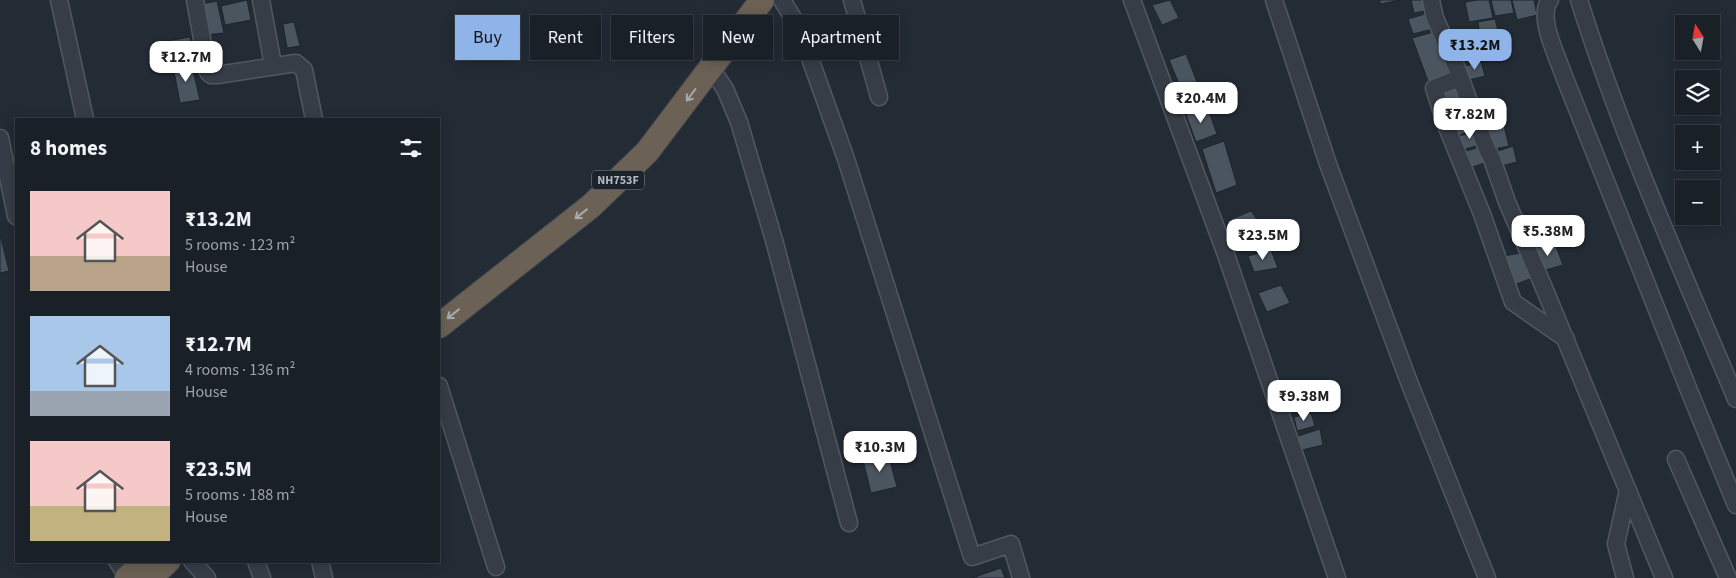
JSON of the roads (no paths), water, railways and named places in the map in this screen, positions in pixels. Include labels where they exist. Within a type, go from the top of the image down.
[{"type":"highway","name":"NH753F","points":[[440,304],[581,194],[635,142],[743,0]]},
{"type":"highway","name":"NH753F","points":[[440,325],[591,206],[647,152],[762,0]]},
{"type":"street","points":[[60,0],[85,118]]},
{"type":"street","points":[[195,0],[208,72],[217,75],[273,65],[291,63],[300,65],[306,77],[314,118]]},
{"type":"street","points":[[261,0],[273,65]]},
{"type":"street","points":[[782,0],[796,23],[807,50],[846,159],[972,557],[1010,544],[1021,578]]},
{"type":"street","points":[[852,0],[879,96]]},
{"type":"street","points":[[1132,0],[1225,252],[1337,578]]},
{"type":"street","points":[[1274,0],[1328,164],[1409,382],[1487,578]]},
{"type":"street","points":[[1431,0],[1435,18],[1492,159],[1507,202],[1664,578]]},
{"type":"street","points":[[1550,0],[1547,4],[1545,19],[1562,71],[1736,505]]},
{"type":"street","points":[[1579,0],[1590,35],[1642,172],[1736,399]]},
{"type":"street","points":[[711,68],[725,89],[742,131],[774,240],[849,523]]},
{"type":"street","points":[[1460,78],[1434,88],[1446,125],[1482,214],[1514,302],[1566,340]]},
{"type":"street","points":[[0,138],[15,211]]},
{"type":"street","points":[[440,389],[496,567]]},
{"type":"street","points":[[1676,459],[1728,578]]},
{"type":"street","points":[[1625,578],[1616,544],[1628,490]]},
{"type":"street","points":[[194,563],[207,578]]},
{"type":"street","points":[[257,563],[262,578]]},
{"type":"street","points":[[320,563],[324,578]]}]
